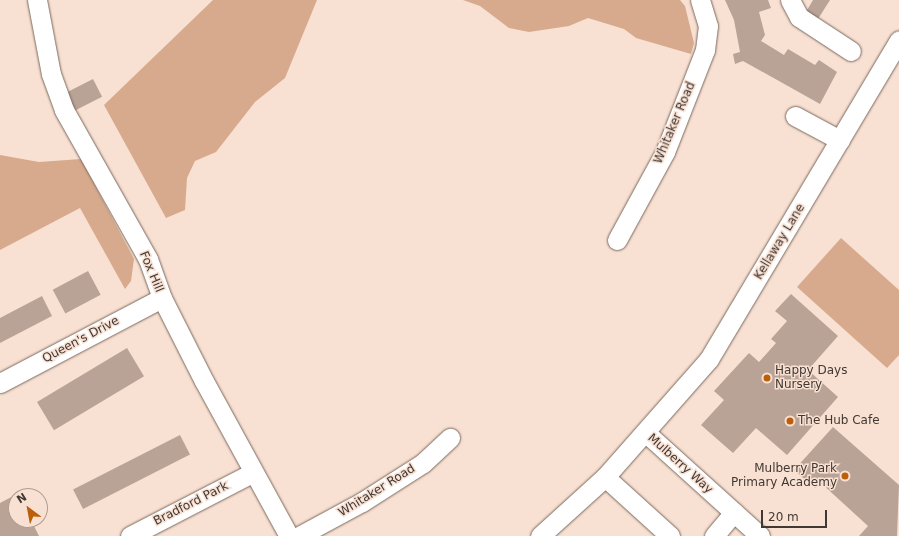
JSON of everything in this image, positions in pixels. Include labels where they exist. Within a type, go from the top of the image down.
[{"type":"street","name":"Fox Hill","points":[[37,0],[51,74],[64,110],[148,259],[162,298],[252,473],[289,536]]},
{"type":"street","name":"Whitaker Road","points":[[617,240],[664,152],[705,50],[708,26],[700,0]]},
{"type":"street","points":[[790,0],[799,17],[851,51]]},
{"type":"street","name":"Kellaway Lane","points":[[645,432],[709,359],[899,40]]},
{"type":"street","points":[[795,116],[840,140]]},
{"type":"street","name":"Queen's Drive","points":[[0,383],[162,298]]},
{"type":"street","name":"Mulberry Way","points":[[540,536],[605,477],[645,432],[760,536]]},
{"type":"street","name":"Whitaker Road","points":[[299,536],[362,502],[423,463],[450,438]]},
{"type":"street","name":"Bradford Park","points":[[130,536],[252,473]]},
{"type":"street","points":[[605,477],[670,536]]},
{"type":"street","points":[[714,536],[734,512]]},
{"type":"shaded area","points":[[213,0],[317,0],[285,78],[255,102],[216,152],[195,161],[187,178],[185,210],[166,218],[104,105]]},
{"type":"shaded area","points":[[463,0],[680,0],[685,6],[694,43],[691,54],[636,38],[624,29],[588,18],[569,26],[529,32],[509,28],[480,6]]},
{"type":"shaded area","points":[[0,155],[39,162],[81,159],[134,259],[131,281],[125,289],[80,208],[0,250]]},
{"type":"shaded area","points":[[841,238],[899,290],[899,355],[887,368],[797,287]]},
{"type":"building","points":[[725,0],[768,0],[771,8],[759,12],[765,35],[761,41],[784,55],[788,49],[815,65],[819,60],[837,72],[820,104],[743,61],[735,64],[733,54],[740,52],[734,20]]},
{"type":"building","points":[[813,0],[830,0],[818,19],[806,12]]},
{"type":"building","points":[[93,79],[102,97],[74,111],[64,94]]},
{"type":"building","points":[[88,271],[101,295],[65,314],[53,290]]},
{"type":"building","points":[[791,294],[838,336],[808,370],[838,397],[787,455],[756,428],[733,453],[701,425],[724,400],[714,391],[749,353],[759,362],[776,343],[771,339],[787,321],[775,311]]},
{"type":"building","points":[[42,296],[52,316],[0,343],[0,318]]},
{"type":"building","points":[[127,348],[144,376],[54,430],[37,402]]},
{"type":"building","name":"Mulberry Park Primary Academy","points":[[833,427],[899,485],[897,536],[859,536],[868,526],[821,483],[815,488],[794,470]]},
{"type":"building","points":[[180,435],[190,455],[83,509],[73,489]]},
{"type":"building","points":[[8,499],[8,528],[35,528],[39,536],[0,536],[0,503]]},
{"type":"place","name":"Happy Days Nursery","points":[[767,378]]},
{"type":"place","name":"The Hub Cafe","points":[[790,421]]},
{"type":"place","name":"Mulberry Park Primary Academy","points":[[845,476]]}]
